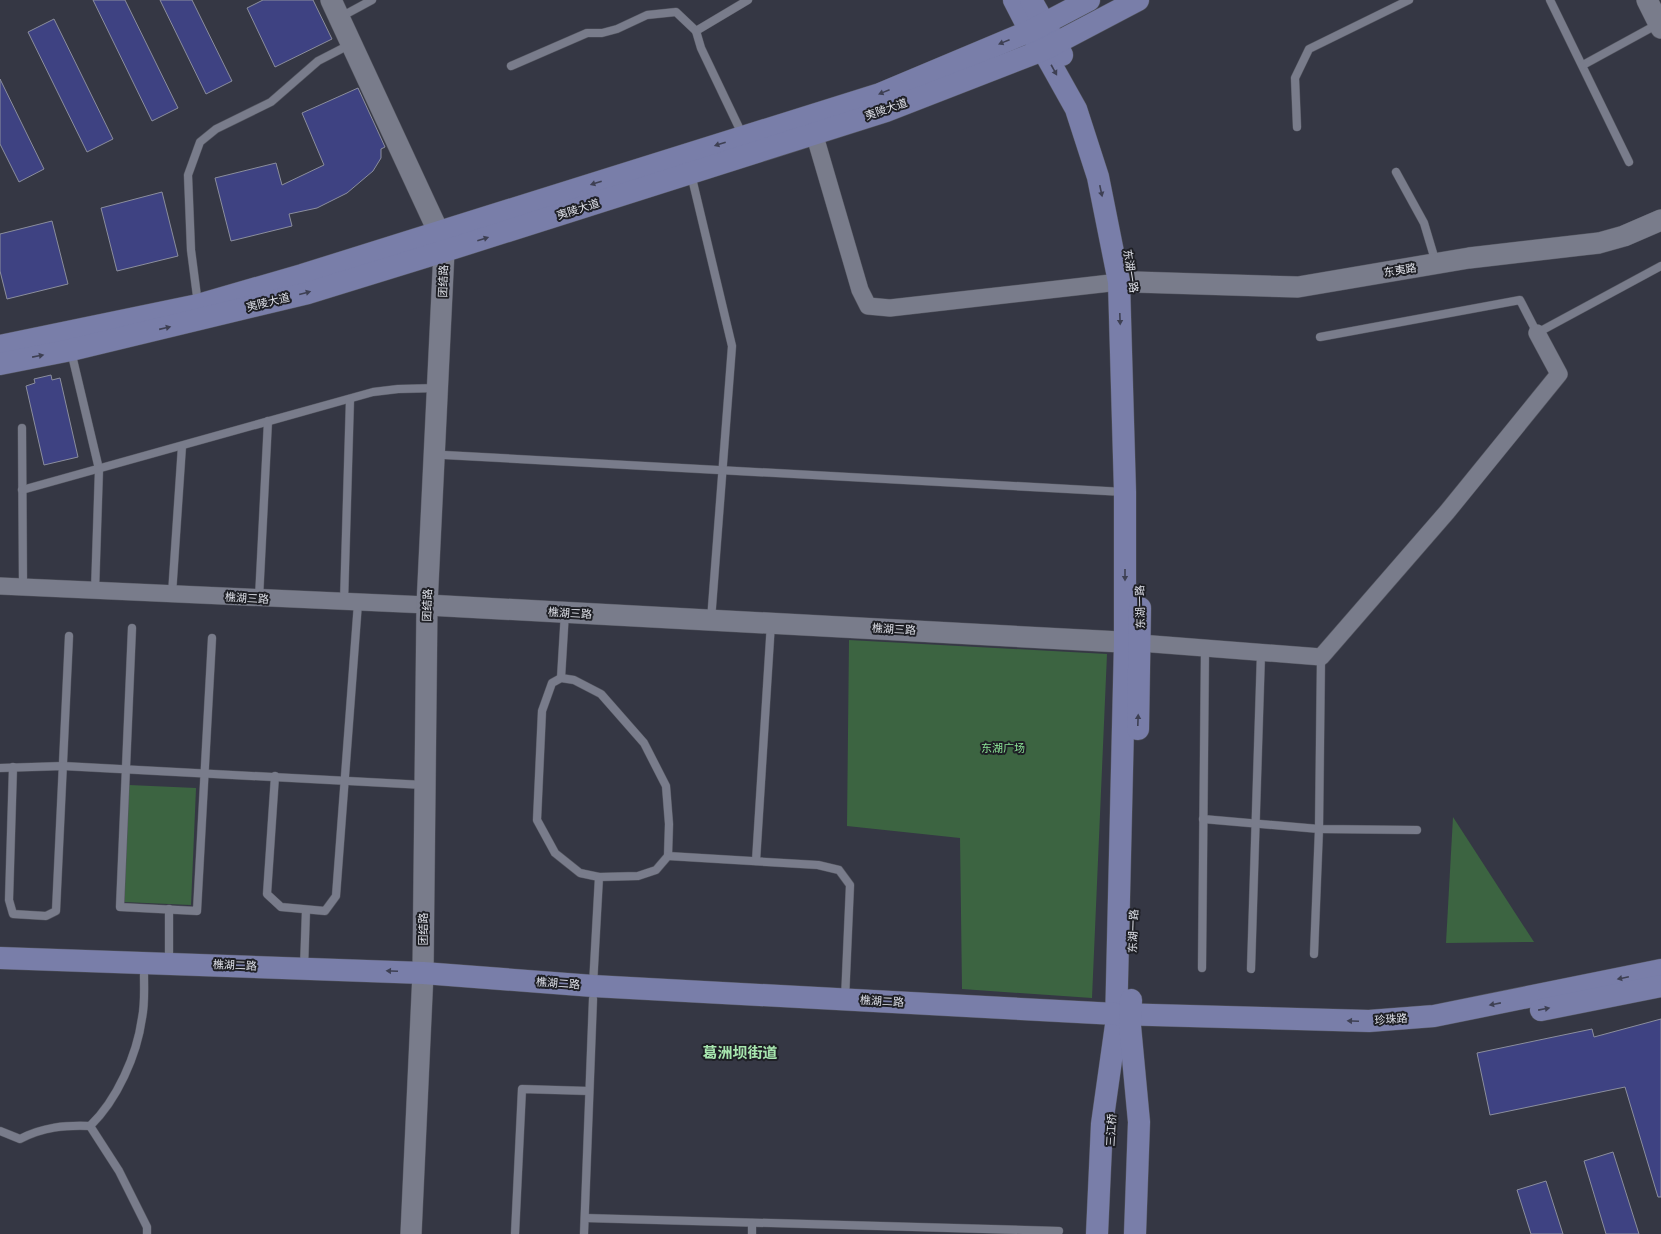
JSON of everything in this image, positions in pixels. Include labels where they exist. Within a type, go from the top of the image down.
[{"type":"main road","points":[[1014,0],[1037,27],[1049,46],[1076,109],[1098,177],[1127,282],[1125,492],[1133,643],[1123,1020],[1102,1124],[1097,1234]]},
{"type":"main road","points":[[1031,0],[1037,27]]},
{"type":"main road","name":"夷陵大道","points":[[0,364],[71,350],[308,292],[446,241],[744,136],[880,94],[1037,27],[1089,0]]},
{"type":"main road","name":"夷陵大道","points":[[0,346],[198,305],[302,275],[446,241],[691,173],[886,110],[1049,46],[1138,0]]},
{"type":"main road","name":"东湖一路","points":[[1127,282],[1133,643]]},
{"type":"main road","name":"樵湖二路","points":[[0,958],[304,968],[428,980],[593,992],[1123,1020]]},
{"type":"main road","name":"珍珠路","points":[[1123,1020],[1369,1021],[1434,1016],[1661,970]]},
{"type":"main road","name":"樵湖二路","points":[[0,971],[428,980]]},
{"type":"main road","name":"珍珠路","points":[[1123,1020],[1369,1036],[1436,1031],[1661,986]]},
{"type":"main road","name":"樵湖二路","points":[[593,992],[845,999],[1123,1020]]},
{"type":"main road","points":[[1123,1020],[1139,1122],[1135,1234]]},
{"type":"main road","name":"三江桥","points":[[1107,1234],[1123,1020]]},
{"type":"main road","name":"三江桥","points":[[1122,1234],[1123,1020]]},
{"type":"street","name":"团结路","points":[[331,0],[446,241],[438,388],[432,606],[428,980],[422,1234]]},
{"type":"street","points":[[1647,0],[1660,26]]},
{"type":"street","name":"团结路","points":[[345,6],[446,241],[444,455],[432,606],[424,785],[428,980],[411,1234]]},
{"type":"street","points":[[814,133],[860,290],[868,306],[890,308],[906,307],[1127,282]]},
{"type":"street","name":"东夷路","points":[[1127,282],[1298,287],[1436,264],[1599,243],[1624,236],[1661,220]]},
{"type":"street","points":[[1133,643],[1321,657],[1447,512],[1558,374],[1537,333]]},
{"type":"street","name":"樵湖三路","points":[[0,586],[565,612],[1133,643]]},
{"type":"lane","points":[[345,6],[372,0]]},
{"type":"lane","points":[[696,31],[748,0]]},
{"type":"lane","points":[[1297,127],[1295,78],[1309,49],[1409,0]]},
{"type":"lane","points":[[1550,0],[1629,162]]},
{"type":"lane","points":[[511,66],[587,33],[602,33],[617,29],[647,15],[676,12],[696,31],[701,48],[744,136]]},
{"type":"lane","points":[[1583,65],[1660,26]]},
{"type":"lane","points":[[198,305],[192,250],[188,176],[200,142],[216,129],[271,102],[318,61],[352,43]]},
{"type":"lane","points":[[1396,172],[1424,223],[1436,264]]},
{"type":"lane","points":[[691,173],[732,346],[711,620]]},
{"type":"lane","points":[[1320,336],[1520,300],[1537,333],[1661,266]]},
{"type":"lane","points":[[71,350],[99,469],[95,591]]},
{"type":"lane","points":[[22,490],[373,392],[398,389],[438,388]]},
{"type":"lane","points":[[275,776],[267,894],[281,907],[324,912],[336,896],[345,780],[351,603],[350,399]]},
{"type":"lane","points":[[259,598],[268,421]]},
{"type":"lane","points":[[22,428],[22,587]]},
{"type":"lane","points":[[172,594],[182,446]]},
{"type":"lane","points":[[444,455],[1125,492]]},
{"type":"lane","points":[[561,678],[565,612]]},
{"type":"lane","points":[[756,861],[771,623]]},
{"type":"lane","points":[[132,628],[120,907],[197,911],[212,638]]},
{"type":"lane","points":[[13,767],[9,900],[13,914],[46,916],[56,912],[69,636]]},
{"type":"lane","points":[[1202,968],[1205,648]]},
{"type":"lane","points":[[1251,969],[1261,653]]},
{"type":"lane","points":[[1314,954],[1319,829],[1321,657]]},
{"type":"lane","points":[[561,678],[574,680],[601,694],[644,743],[666,786],[669,824],[668,856],[656,870],[638,876],[599,877],[580,873],[555,853],[537,820],[542,712],[552,683],[561,678]]},
{"type":"lane","points":[[0,768],[63,766],[126,768],[424,785]]},
{"type":"lane","points":[[1203,819],[1256,822],[1319,829],[1417,830]]},
{"type":"lane","points":[[668,856],[818,865],[839,870],[850,885],[845,999]]},
{"type":"lane","points":[[584,1234],[599,877]]},
{"type":"lane","points":[[169,909],[169,963]]},
{"type":"lane","points":[[304,968],[306,910]]},
{"type":"lane","points":[[0,1131],[20,1139],[34,1132],[63,1125],[90,1126],[100,1116],[127,1071],[142,1018],[144,975]]},
{"type":"lane","points":[[515,1234],[522,1089],[589,1091]]},
{"type":"lane","points":[[90,1126],[119,1171],[147,1227],[147,1234]]},
{"type":"lane","points":[[585,1218],[1058,1231]]},
{"type":"lane","points":[[752,1223],[752,1234]]},
{"type":"green space","name":"东湖广场","points":[[849,640],[1107,654],[1092,998],[962,989],[960,838],[847,826]]},
{"type":"green space","points":[[129,785],[196,788],[191,905],[124,902]]},
{"type":"green space","points":[[1453,817],[1534,942],[1446,943]]},
{"type":"building","points":[[93,0],[125,0],[178,108],[152,121]]},
{"type":"building","points":[[160,0],[192,0],[232,81],[206,94]]},
{"type":"building","points":[[263,0],[313,0],[332,39],[275,67],[247,8]]},
{"type":"building","points":[[54,19],[113,139],[87,152],[28,32]]},
{"type":"building","points":[[0,79],[44,169],[19,182],[0,144]]},
{"type":"building","points":[[358,88],[385,147],[381,149],[381,158],[373,171],[347,193],[317,208],[289,214],[292,226],[231,241],[215,178],[276,163],[282,185],[324,165],[302,113]]},
{"type":"building","points":[[162,192],[178,256],[117,271],[101,208]]},
{"type":"building","points":[[52,221],[68,284],[7,299],[0,271],[0,234]]},
{"type":"building","points":[[51,375],[52,380],[60,378],[78,457],[44,465],[26,386],[35,383],[34,379]]},
{"type":"building","points":[[1661,1019],[1661,1197],[1658,1197],[1625,1087],[1490,1115],[1477,1053],[1592,1029],[1594,1037]]},
{"type":"building","points":[[1613,1152],[1639,1234],[1606,1234],[1584,1161]]},
{"type":"building","points":[[1546,1181],[1563,1234],[1531,1234],[1517,1190]]},
{"type":"district","name":"葛洲坝街道","points":[[740,1053]]}]
